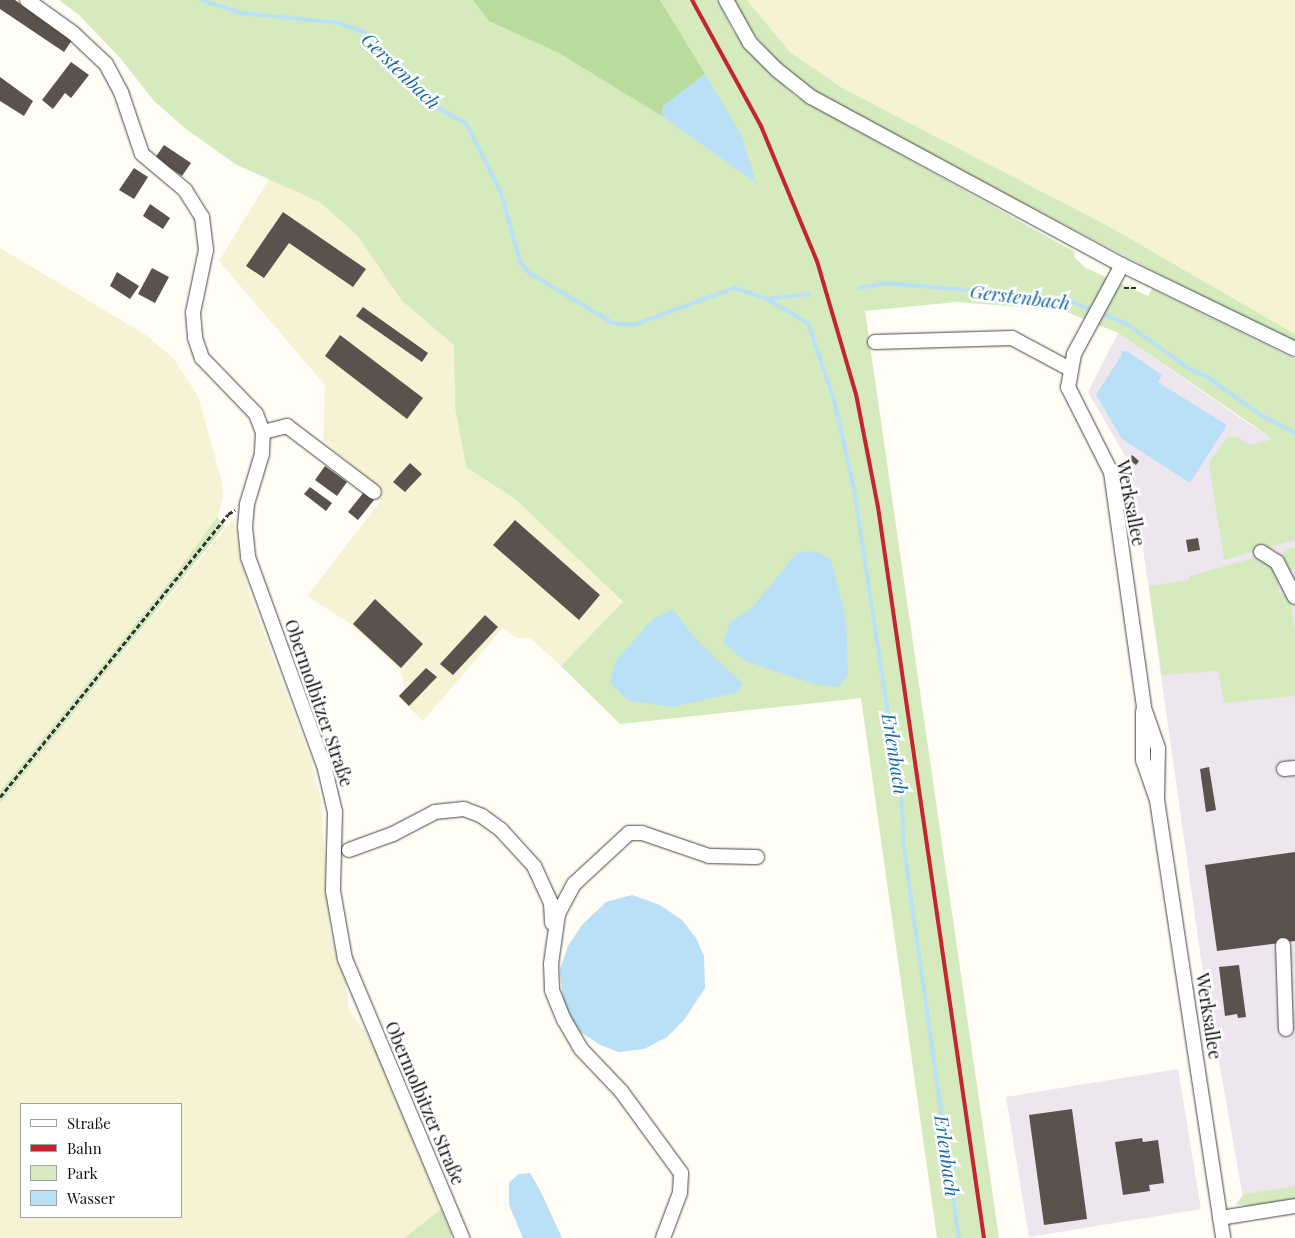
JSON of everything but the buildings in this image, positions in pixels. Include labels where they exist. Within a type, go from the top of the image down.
[{"type":"street","points":[[27,0],[73,33],[106,64],[121,92],[142,154],[194,201],[206,230],[206,250],[192,314],[195,338],[202,358],[256,414],[263,432],[287,426],[374,492]]},
{"type":"street","points":[[726,0],[750,43],[777,70],[811,97],[1122,265],[1295,349]]},
{"type":"street","name":"Werksallee","points":[[1122,265],[1086,329],[1070,369],[1068,387],[1110,472],[1144,708],[1158,748],[1157,800],[1223,1238]]},
{"type":"street","points":[[875,342],[1012,338],[1070,369]]},
{"type":"street","name":"Obermolbitzer Straße","points":[[263,432],[262,454],[247,504],[245,527],[248,557],[325,769],[335,812],[333,891],[345,959],[462,1238]]},
{"type":"street","points":[[1261,552],[1277,562],[1295,597]]},
{"type":"street","points":[[349,850],[393,834],[435,812],[464,809],[482,816],[517,845],[534,866],[551,904],[553,938],[552,990],[564,1020],[581,1049],[621,1090],[681,1173],[680,1193],[663,1238]]},
{"type":"street","points":[[553,938],[558,914],[574,884],[630,834],[642,833],[709,856],[757,857]]},
{"type":"street","points":[[1283,945],[1289,963],[1286,1029]]},
{"type":"street","points":[[1220,1218],[1295,1206]]},
{"type":"path","points":[[1118,294],[1125,288],[1133,287],[1146,291],[1152,279]]},
{"type":"path","points":[[0,797],[228,514],[247,504]]},
{"type":"shaded area","points":[[747,0],[1295,0],[1295,334],[1110,227],[844,89],[790,52]]},
{"type":"shaded area","points":[[269,179],[319,202],[357,235],[402,301],[454,345],[455,408],[466,467],[515,499],[623,603],[561,666],[530,638],[517,638],[503,628],[423,721],[398,697],[405,689],[401,671],[351,624],[307,596],[380,502],[376,499],[383,491],[323,441],[325,385],[219,261]]},
{"type":"shaded area","points":[[0,248],[146,335],[173,358],[198,396],[222,482],[223,497],[217,517],[177,572],[0,791]]},
{"type":"shaded area","points":[[1118,333],[1246,422],[1295,452],[1295,1189],[1243,1198],[1201,959],[1136,499],[1125,456],[1088,392]]},
{"type":"shaded area","points":[[233,519],[249,592],[310,757],[321,799],[330,932],[346,983],[349,1010],[374,1045],[441,1209],[404,1238],[0,1238],[0,804]]},
{"type":"shaded area","points":[[1178,1069],[1201,1209],[1029,1237],[1006,1097]]},
{"type":"green space","points":[[59,0],[638,0],[696,81],[704,74],[660,0],[717,0],[733,31],[747,49],[795,96],[1075,252],[1074,257],[1086,268],[1148,296],[1152,289],[1295,359],[1295,540],[1224,560],[1209,463],[1227,437],[1237,437],[1251,445],[1273,439],[1118,333],[1062,310],[956,302],[865,311],[999,1238],[937,1238],[861,698],[620,724],[561,666],[623,602],[515,499],[466,467],[455,408],[454,345],[402,301],[357,235],[319,202],[235,164],[186,129],[154,101],[121,59],[79,15]]},
{"type":"green space","points":[[473,0],[660,0],[705,74],[663,106],[662,116],[559,53],[489,21]]},
{"type":"green space","points":[[732,0],[747,0],[790,52],[844,89],[1110,227],[1295,334],[1295,344],[830,103],[780,65],[744,22]]},
{"type":"green space","points":[[217,517],[225,526],[0,804],[0,791],[177,572]]},
{"type":"green space","points":[[1295,547],[1295,569],[1289,570],[1287,575],[1281,557],[1285,549]]},
{"type":"green space","points":[[1257,557],[1270,560],[1277,576],[1279,592],[1290,599],[1295,631],[1295,696],[1224,703],[1218,671],[1162,675],[1149,586],[1189,580],[1190,576]]},
{"type":"green space","points":[[1295,1186],[1295,1200],[1247,1206],[1236,1204],[1244,1194]]},
{"type":"green space","points":[[441,1209],[452,1235],[450,1238],[404,1238]]},
{"type":"water","points":[[705,74],[742,136],[756,183],[662,116],[663,106]]},
{"type":"water","points":[[1121,351],[1127,351],[1162,375],[1158,382],[1227,425],[1190,483],[1122,439],[1096,395],[1122,354]]},
{"type":"water","points":[[814,551],[831,559],[846,618],[848,675],[838,687],[814,684],[745,661],[723,643],[730,622],[751,609],[797,553]]},
{"type":"water","points":[[673,609],[694,637],[743,684],[738,692],[673,707],[629,701],[610,683],[616,660],[653,619]]},
{"type":"water","points":[[632,895],[660,905],[682,920],[696,938],[704,956],[705,988],[684,1020],[667,1037],[644,1049],[619,1052],[600,1045],[576,1029],[563,1000],[560,969],[568,946],[582,925],[606,902]]},
{"type":"water","points":[[530,1173],[562,1238],[523,1238],[509,1205],[509,1183],[518,1174]]},
{"type":"waterway","name":"Gerstenbach","points":[[201,0],[242,13],[339,23],[366,33],[403,69],[434,106],[466,123],[501,193],[520,261],[528,272],[613,323],[633,325],[734,288],[767,299],[809,294]]},
{"type":"waterway","name":"Gerstenbach","points":[[859,288],[886,283],[1064,299],[1094,311]]},
{"type":"waterway","name":"Erlenbach","points":[[767,299],[808,323],[834,400],[854,489],[902,805],[903,841],[959,1238]]},
{"type":"waterway","name":"Gerstenbach","points":[[1100,313],[1127,324],[1188,368],[1207,377],[1261,415],[1295,433]]},
{"type":"railway","points":[[692,0],[761,126],[817,261],[856,394],[878,507],[984,1238]]}]
